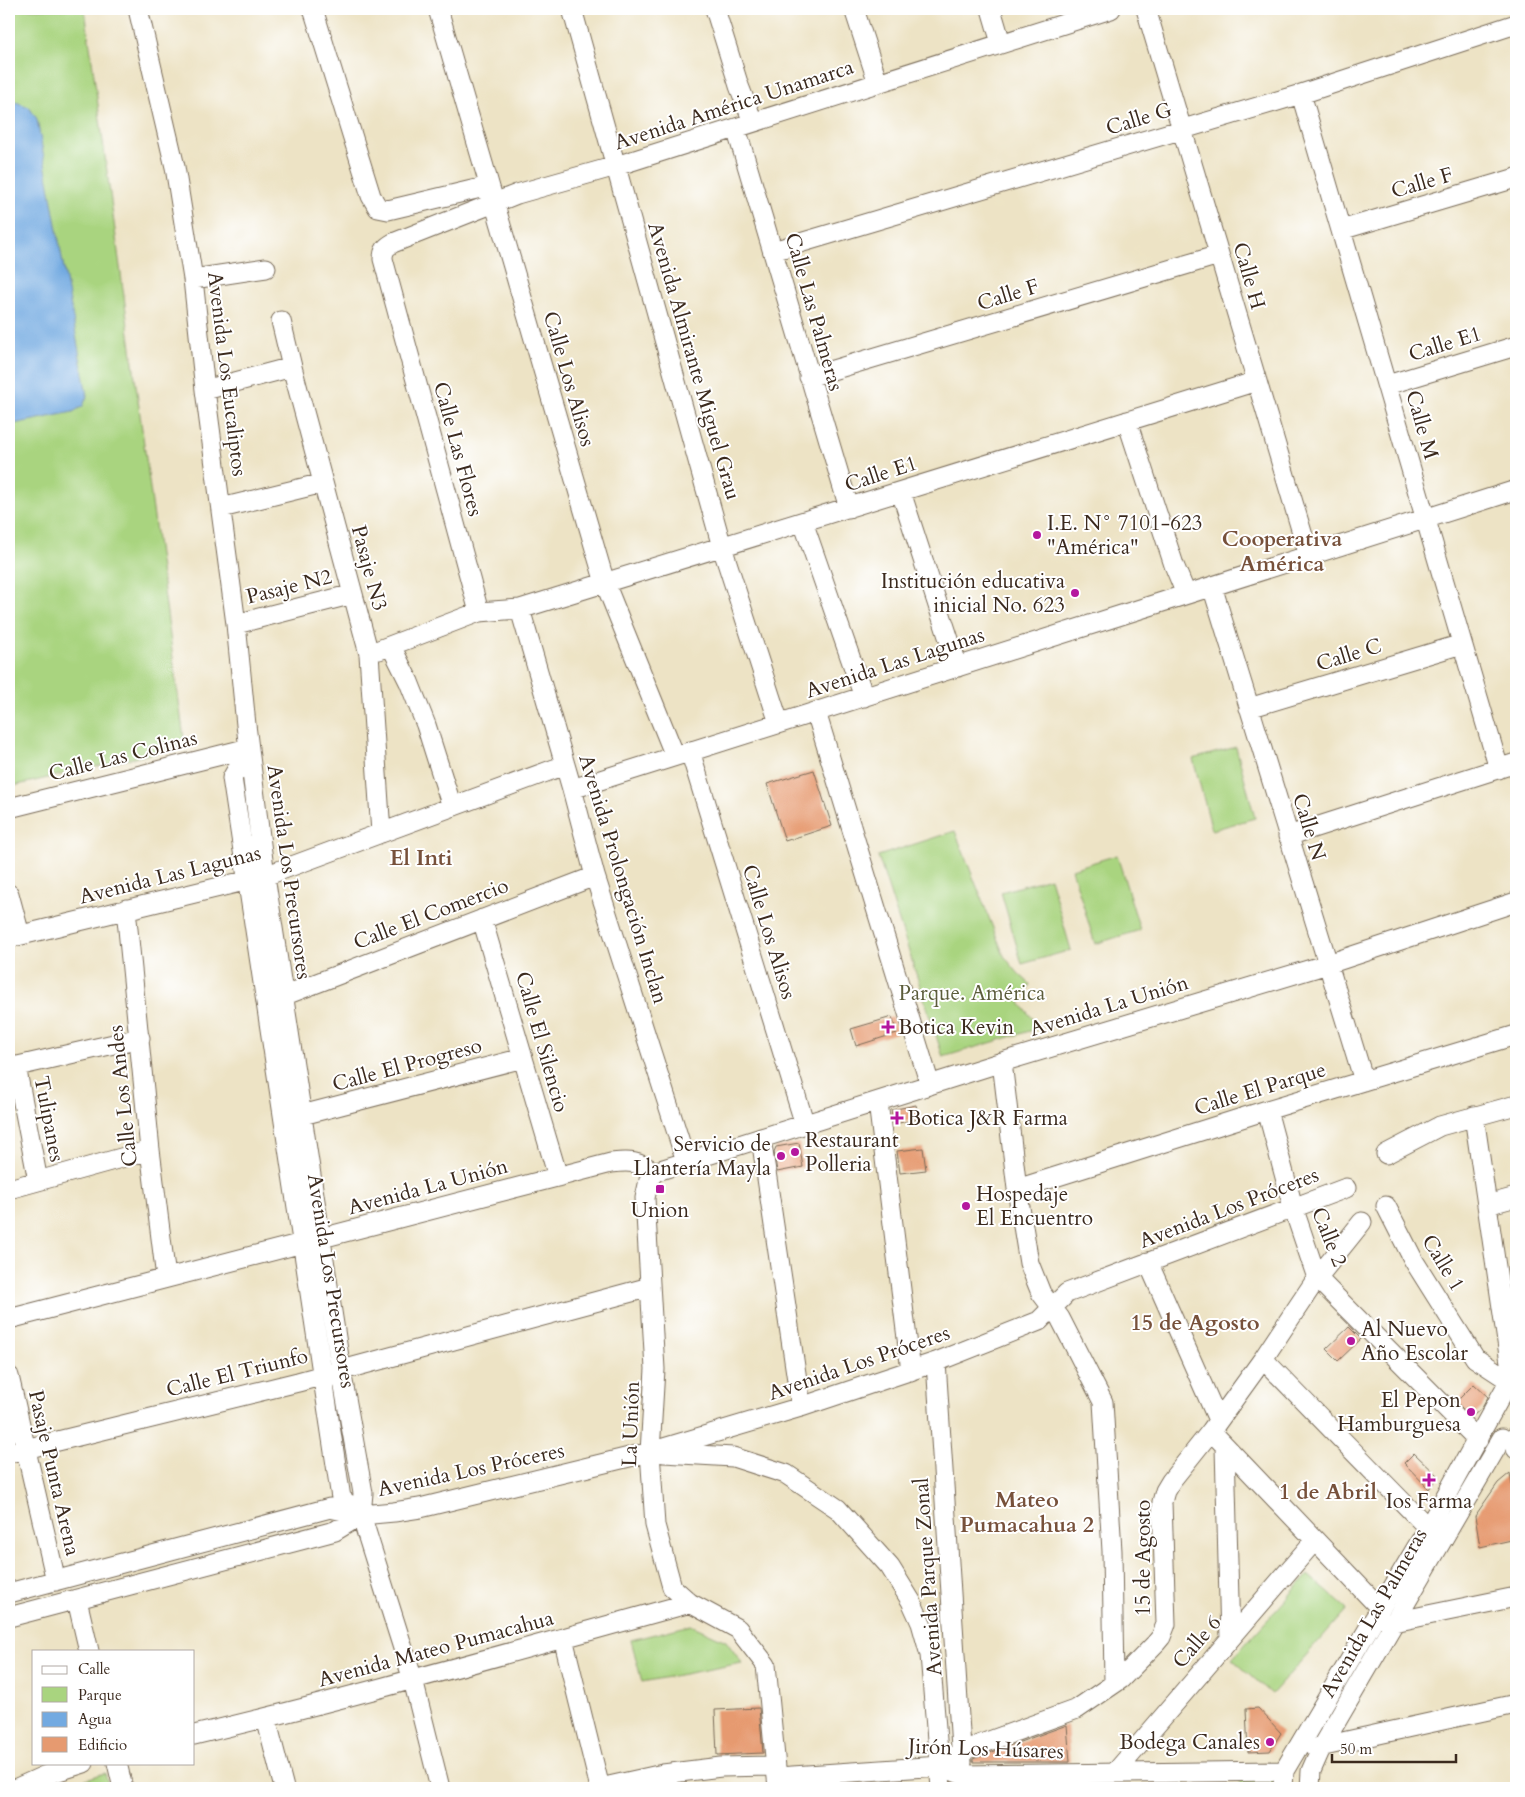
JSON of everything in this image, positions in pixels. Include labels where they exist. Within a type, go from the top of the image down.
[{"type":"street","name":"Avenida Los Eucaliptos","points":[[138,9],[175,167],[193,279],[205,390],[236,624],[248,748]]},
{"type":"street","points":[[313,9],[371,196],[378,208],[388,210],[491,195]]},
{"type":"street","name":"Calle Los Alisos","points":[[438,9],[606,583],[682,754],[804,1125]]},
{"type":"street","name":"Avenida Almirante Miguel Grau","points":[[572,9],[722,547],[779,723]]},
{"type":"street","name":"Calle Las Palmeras","points":[[715,9],[739,86],[745,125],[773,251],[849,508]]},
{"type":"street","points":[[854,9],[878,83]]},
{"type":"street","points":[[990,9],[1001,43]]},
{"type":"street","name":"Avenida América Unamarca","points":[[383,259],[383,251],[392,242],[491,195],[517,194],[616,166],[1111,9]]},
{"type":"street","name":"Calle H","points":[[1146,9],[1309,556]]},
{"type":"street","name":"Calle G","points":[[773,251],[1301,94],[1516,24]]},
{"type":"street","name":"Calle M","points":[[1301,94],[1462,644],[1508,766]]},
{"type":"street","name":"Calle F","points":[[1341,230],[1516,178]]},
{"type":"street","name":"Calle F","points":[[809,377],[1219,255]]},
{"type":"street","name":"Calle Las Flores","points":[[383,259],[479,612]]},
{"type":"street","points":[[193,279],[266,268]]},
{"type":"street","name":"Pasaje N3","points":[[281,321],[369,654],[381,833]]},
{"type":"street","name":"Calle E1","points":[[1387,385],[1516,346]]},
{"type":"street","points":[[205,390],[292,367]]},
{"type":"street","name":"Calle E1","points":[[520,610],[1256,381]]},
{"type":"street","points":[[1127,421],[1174,565],[1186,594]]},
{"type":"street","points":[[221,508],[323,483]]},
{"type":"street","name":"Avenida Las Lagunas","points":[[572,788],[1516,490]]},
{"type":"street","points":[[901,492],[958,667]]},
{"type":"street","points":[[803,522],[864,697]]},
{"type":"street","name":"Calle N","points":[[1212,586],[1364,1081]]},
{"type":"street","name":"Pasaje N2","points":[[236,624],[353,594]]},
{"type":"street","points":[[369,654],[479,612],[520,610]]},
{"type":"street","name":"Avenida Prolongación Inclan","points":[[520,610],[572,788],[595,876],[686,1161]]},
{"type":"street","name":"Calle C","points":[[1249,708],[1462,644]]},
{"type":"street","points":[[391,646],[409,682],[426,725],[452,807]]},
{"type":"street","points":[[816,712],[930,1085]]},
{"type":"street","name":"Calle Las Colinas","points":[[9,808],[248,748]]},
{"type":"street","name":"Avenida Los Precursores","points":[[248,748],[232,778],[283,996],[341,1370],[363,1493],[361,1515],[413,1680],[440,1788]]},
{"type":"street","name":"Avenida Las Lagunas","points":[[14,936],[256,878],[565,764]]},
{"type":"street","points":[[1288,836],[1508,766]]},
{"type":"street","name":"Calle El Comercio","points":[[283,996],[595,876]]},
{"type":"street","name":"Avenida Los Precursores","points":[[256,878],[302,1243],[341,1498],[361,1515]]},
{"type":"street","points":[[9,894],[14,936]]},
{"type":"street","name":"Avenida La Unión","points":[[686,1161],[1002,1062],[1328,964],[1516,902]]},
{"type":"street","name":"Calle Los Andes","points":[[126,909],[150,1150],[166,1278]]},
{"type":"street","name":"Calle El Silencio","points":[[482,919],[558,1177]]},
{"type":"street","name":"Calle El Parque","points":[[1018,1189],[1267,1110],[1516,1035]]},
{"type":"street","points":[[12,1067],[140,1038]]},
{"type":"street","name":"Calle El Progreso","points":[[302,1115],[523,1058]]},
{"type":"street","points":[[1002,1062],[1029,1263],[1041,1293],[1060,1318],[1103,1402],[1112,1551],[1114,1683]]},
{"type":"street","name":"Tulipanes","points":[[12,1067],[38,1181]]},
{"type":"street","points":[[878,1102],[911,1371]]},
{"type":"street","points":[[1386,1154],[1440,1126],[1516,1105]]},
{"type":"street","name":"Calle 2","points":[[1267,1110],[1292,1207],[1318,1278],[1478,1440]]},
{"type":"street","points":[[1283,1780],[1295,1752],[1428,1528],[1512,1376],[1474,1116]]},
{"type":"street","points":[[761,1138],[801,1408]]},
{"type":"street","points":[[9,1189],[150,1150]]},
{"type":"street","name":"Avenida La Unión","points":[[9,1319],[611,1163],[626,1161],[642,1163],[654,1172]]},
{"type":"street","points":[[654,1172],[686,1161]]},
{"type":"street","name":"La Unión","points":[[654,1172],[649,1180],[645,1198],[656,1369],[650,1452],[655,1525],[672,1587],[690,1604],[738,1629],[766,1665],[777,1777]]},
{"type":"street","name":"Avenida Los Próceres","points":[[9,1593],[330,1508],[361,1515],[420,1508],[650,1452],[801,1408],[936,1362],[1039,1321],[1067,1293],[1346,1188]]},
{"type":"street","points":[[1487,1205],[1516,1197]]},
{"type":"street","name":"Calle 1","points":[[1386,1206],[1414,1261],[1475,1358],[1510,1381]]},
{"type":"street","name":"15 de Agosto","points":[[940,1766],[962,1751],[1077,1709],[1121,1679],[1156,1643],[1166,1624],[1162,1502],[1165,1491],[1263,1359],[1318,1278],[1362,1222]]},
{"type":"street","points":[[1148,1262],[1214,1426],[1225,1447],[1380,1608]]},
{"type":"street","name":"Calle El Triunfo","points":[[17,1451],[322,1375],[650,1287]]},
{"type":"street","points":[[1263,1359],[1428,1528]]},
{"type":"street","name":"Avenida Parque Zonal","points":[[936,1362],[963,1782]]},
{"type":"street","name":"Pasaje Punta Arena","points":[[9,1376],[17,1451],[56,1581]]},
{"type":"street","points":[[1478,1440],[1512,1440]]},
{"type":"street","name":"Avenida Las Palmeras","points":[[1310,1788],[1311,1771],[1322,1746],[1396,1622],[1512,1440]]},
{"type":"street","points":[[1225,1447],[1230,1639]]},
{"type":"street","name":"Avenida Parque Zonal","points":[[650,1452],[732,1457],[786,1474],[838,1509],[890,1567],[911,1601],[921,1623],[930,1655],[941,1788]]},
{"type":"street","name":"Avenida Los Próceres","points":[[9,1617],[335,1531],[361,1515]]},
{"type":"street","name":"Calle 6","points":[[1114,1774],[1314,1540]]},
{"type":"street","points":[[1368,1627],[1516,1597]]},
{"type":"street","points":[[77,1600],[89,1650]]},
{"type":"street","name":"Avenida Mateo Pumacahua","points":[[195,1735],[413,1680],[690,1604]]},
{"type":"street","points":[[563,1638],[600,1788]]},
{"type":"street","points":[[1295,1752],[1516,1704]]},
{"type":"street","points":[[266,1718],[284,1788]]},
{"type":"street","points":[[17,1788],[46,1775],[81,1764]]},
{"type":"street","points":[[117,1764],[123,1788]]},
{"type":"street","name":"Jirón Los Húsares","points":[[600,1788],[663,1774],[721,1767],[777,1777],[940,1766],[963,1782],[1114,1774],[1283,1780]]},
{"type":"green space","points":[[9,9],[85,9],[185,746],[9,787]]},
{"type":"green space","points":[[1236,747],[1255,818],[1212,830],[1193,759]]},
{"type":"green space","name":"Parque. América","points":[[955,831],[1004,956],[1030,984],[1020,1003],[1040,1028],[943,1057],[878,856]]},
{"type":"green space","points":[[1117,855],[1140,930],[1095,944],[1072,869]]},
{"type":"green space","points":[[1050,878],[1071,950],[1022,964],[1001,892]]},
{"type":"green space","points":[[1308,1575],[1347,1609],[1272,1694],[1232,1659]]},
{"type":"green space","points":[[691,1625],[726,1641],[742,1663],[642,1682],[631,1640]]},
{"type":"green space","points":[[105,1773],[109,1788],[59,1788],[61,1787]]},
{"type":"green space","points":[[1275,1775],[1275,1788],[1241,1788],[1240,1777]]},
{"type":"water","points":[[16,102],[29,107],[37,119],[87,396],[83,406],[73,412],[9,425],[9,103]]},
{"type":"building","points":[[814,770],[832,826],[785,841],[767,784]]},
{"type":"building","points":[[892,1017],[897,1033],[856,1046],[851,1029]]},
{"type":"building","points":[[916,1105],[919,1119],[894,1124],[891,1110]]},
{"type":"building","points":[[799,1143],[803,1167],[777,1172],[774,1152],[776,1147]]},
{"type":"building","points":[[923,1148],[926,1170],[900,1173],[897,1151]]},
{"type":"building","points":[[1349,1327],[1361,1339],[1338,1361],[1326,1349]]},
{"type":"building","points":[[1474,1384],[1488,1397],[1482,1408],[1474,1415],[1469,1415],[1456,1402]]},
{"type":"building","points":[[1414,1453],[1438,1476],[1429,1489],[1404,1463]]},
{"type":"building","points":[[1510,1473],[1516,1511],[1516,1539],[1480,1547],[1475,1516],[1498,1483]]},
{"type":"building","points":[[759,1708],[763,1753],[717,1755],[715,1710]]},
{"type":"building","points":[[1258,1708],[1281,1733],[1270,1751],[1248,1752],[1246,1709]]},
{"type":"building","points":[[1067,1725],[1070,1762],[973,1762],[973,1759]]},
{"type":"place","name":"I.E. N° 7101-623 \"América\"","points":[[1037,535]]},
{"type":"place","name":"Institución educativa inicial No. 623","points":[[1075,593]]},
{"type":"place","name":"Botica Kevin","points":[[888,1027]]},
{"type":"place","name":"Botica J&R Farma","points":[[897,1118]]},
{"type":"place","name":"Restaurant Polleria","points":[[795,1152]]},
{"type":"place","name":"Servicio de Llantería Mayla","points":[[781,1156]]},
{"type":"place","name":"Union","points":[[660,1189]]},
{"type":"place","name":"Hospedaje El Encuentro","points":[[966,1206]]},
{"type":"place","name":"Al Nuevo Año Escolar","points":[[1351,1341]]},
{"type":"place","name":"El Pepon Hamburguesa","points":[[1471,1412]]},
{"type":"place","name":"Ios Farma","points":[[1429,1480]]},
{"type":"place","name":"Bodega Canales","points":[[1270,1742]]},
{"type":"district","name":"Cooperativa América","points":[[1282,552]]},
{"type":"district","name":"El Inti","points":[[421,858]]},
{"type":"district","name":"15 de Agosto","points":[[1195,1323]]},
{"type":"district","name":"1 de Abril","points":[[1328,1492]]},
{"type":"district","name":"Mateo Pumacahua 2","points":[[1027,1512]]}]
